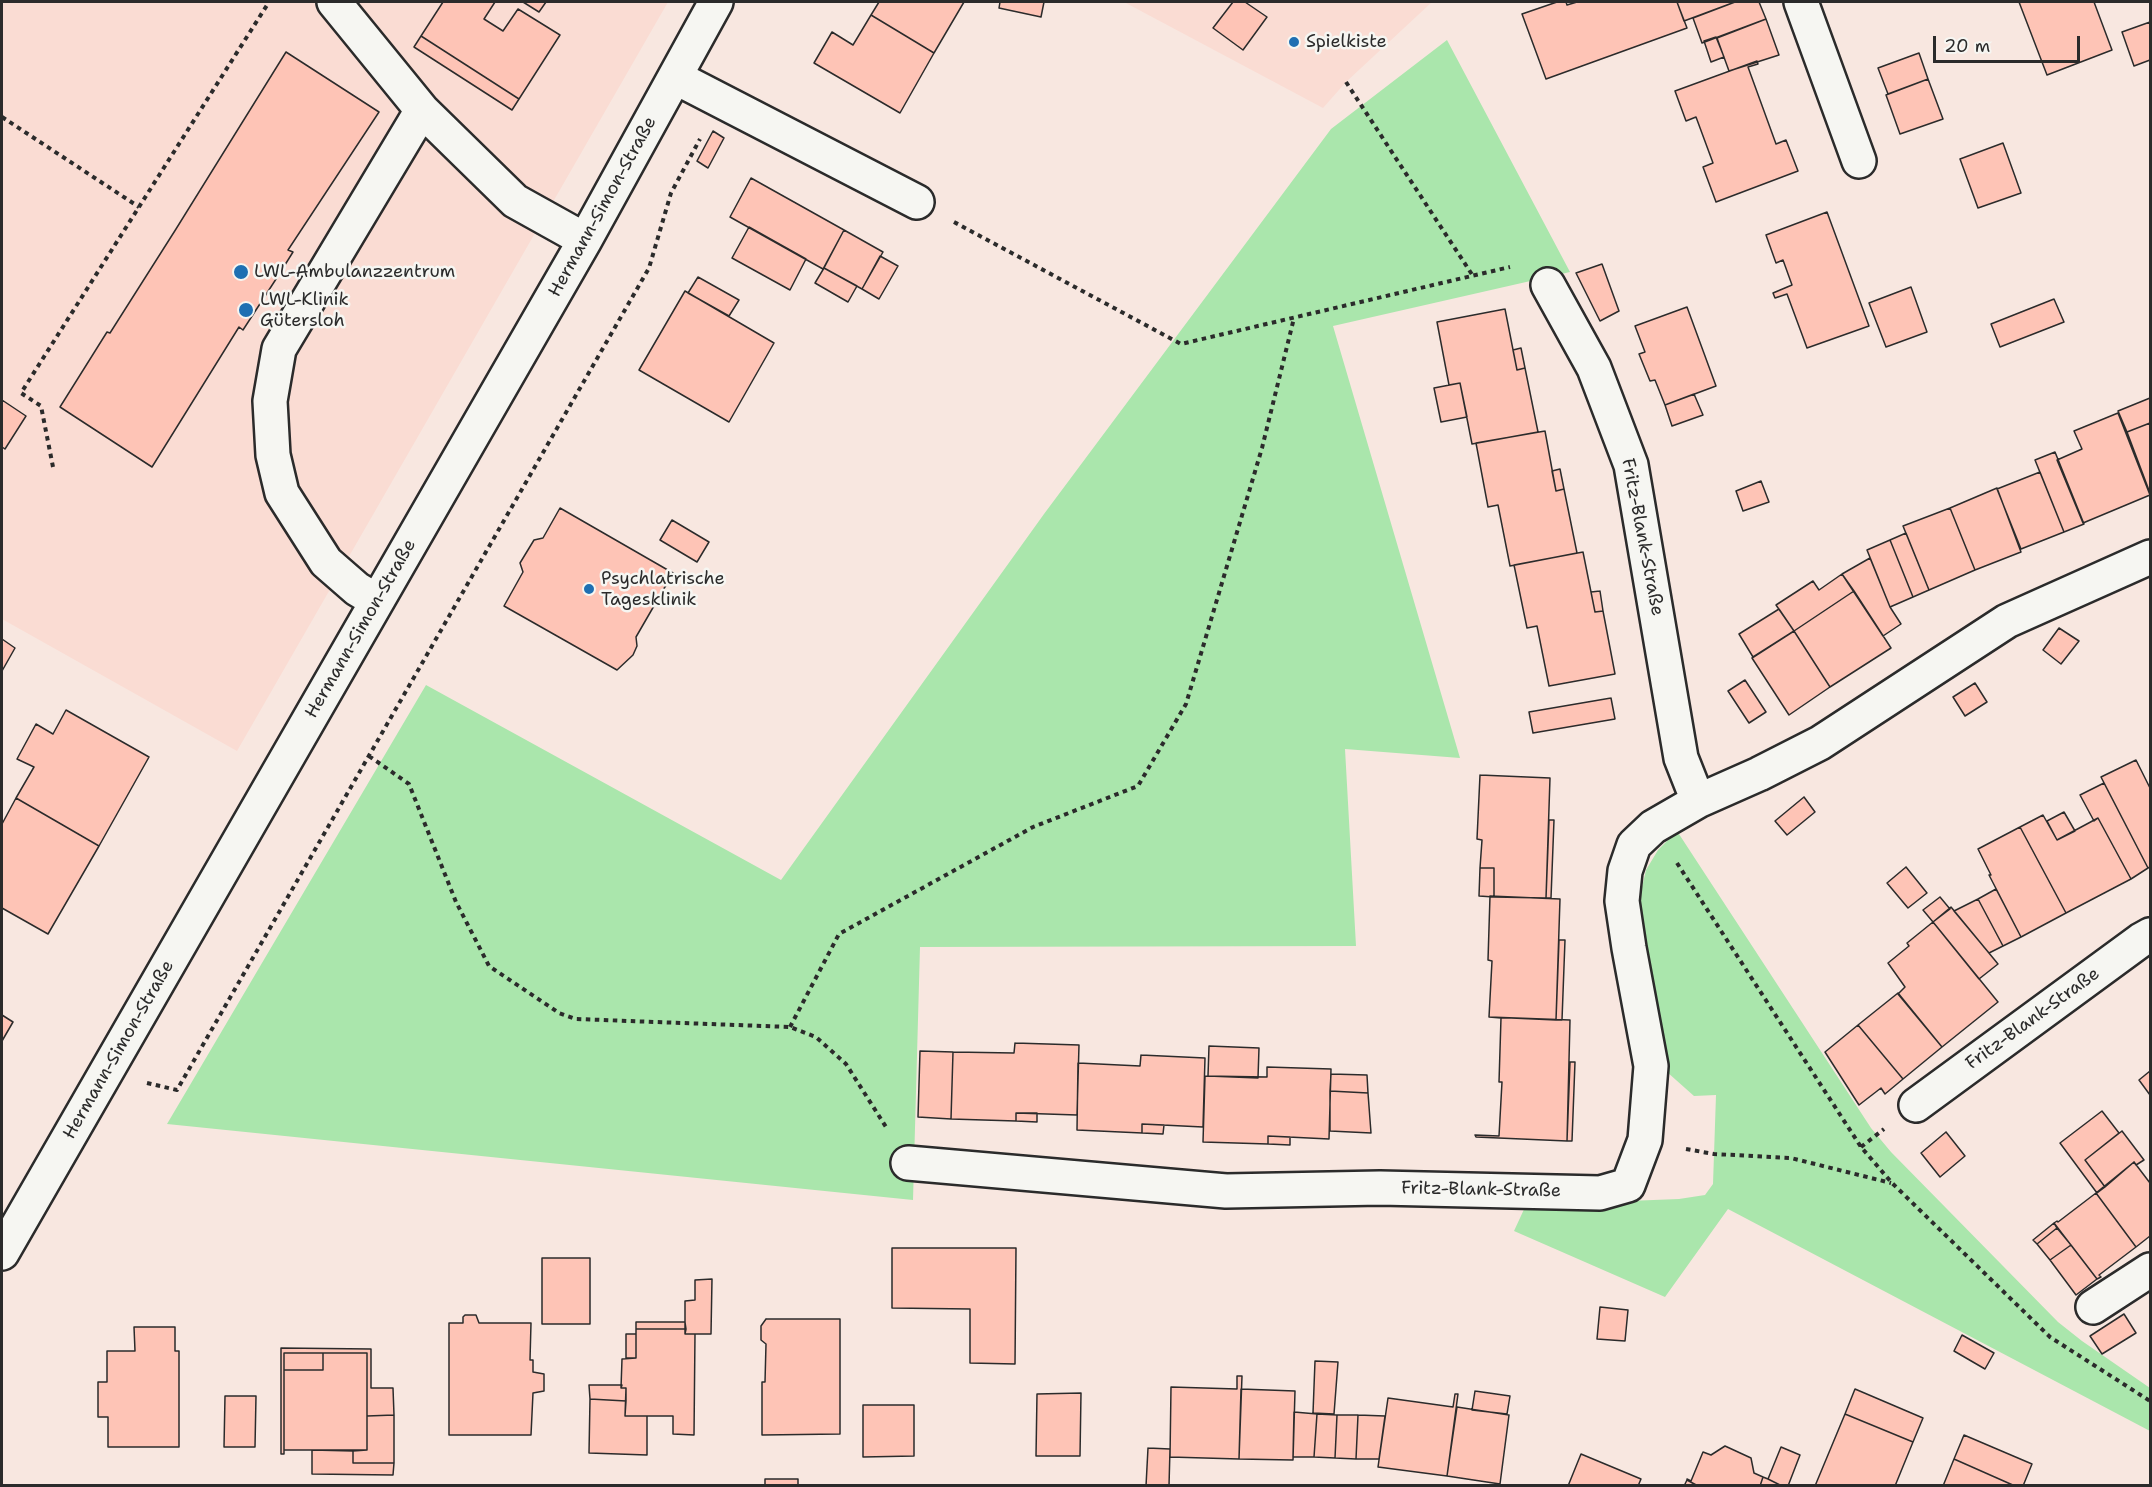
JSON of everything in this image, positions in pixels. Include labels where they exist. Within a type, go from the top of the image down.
[{"type":"street","points":[[334,2],[422,110],[515,201],[585,240]]},
{"type":"street","name":"Hermann-Simon-Straße","points":[[2,1253],[585,240],[716,2]]},
{"type":"street","points":[[1801,2],[1859,161]]},
{"type":"street","points":[[675,77],[917,202]]},
{"type":"street","points":[[377,601],[357,589],[326,562],[282,493],[273,455],[270,401],[279,349],[422,110]]},
{"type":"street","name":"Fritz-Blank-Straße","points":[[1548,285],[1594,368],[1631,465],[1681,758],[1698,801]]},
{"type":"street","name":"Fritz-Blank-Straße","points":[[908,1163],[1226,1191],[1380,1188],[1600,1193],[1628,1185],[1645,1140],[1651,1066],[1622,901],[1625,871],[1634,845],[1653,827],[1698,801],[1759,774],[1820,743],[2007,621],[2151,556]]},
{"type":"street","name":"Fritz-Blank-Straße","points":[[1916,1105],[2141,940],[2151,935]]},
{"type":"street","points":[[2093,1307],[2151,1270]]},
{"type":"path","points":[[52,468],[41,406],[21,393],[269,2]]},
{"type":"path","points":[[1346,82],[1473,276]]},
{"type":"path","points":[[105,1073],[177,1090],[649,268],[670,193],[721,102]]},
{"type":"path","points":[[2,117],[140,207]]},
{"type":"path","points":[[917,202],[1181,344],[1515,266],[1548,285]]},
{"type":"path","points":[[789,1028],[839,934],[1033,827],[1138,786],[1186,704],[1262,448],[1294,318]]},
{"type":"path","points":[[369,756],[410,784],[456,902],[489,966],[559,1013],[576,1019],[789,1028],[816,1037],[846,1064],[908,1163]]},
{"type":"path","points":[[1653,827],[1861,1147],[1892,1183],[2050,1337],[2151,1401]]},
{"type":"path","points":[[1645,1140],[1714,1154],[1791,1158],[1892,1183]]},
{"type":"shaded area","name":"LWL-Klinik Gütersloh","points":[[2,2],[668,2],[237,751],[2,619]]},
{"type":"shaded area","name":"Spielkiste","points":[[1124,2],[1432,2],[1346,82],[1323,108]]},
{"type":"green space","points":[[1447,40],[1570,272],[1333,326],[1460,758],[1345,749],[1356,946],[920,947],[913,1200],[167,1124],[426,685],[781,880],[1044,514],[1331,129]]},
{"type":"green space","points":[[1677,831],[1871,1128],[1891,1152],[2058,1322],[2150,1388],[2150,1431],[1728,1209],[1665,1297],[1514,1231],[1526,1205],[1679,1199],[1705,1195],[1713,1184],[1716,1095],[1694,1096],[1667,1072],[1657,1029],[1639,900],[1646,870],[1658,850]]},
{"type":"building","points":[[443,2],[495,2],[484,19],[503,31],[518,9],[560,35],[519,99],[421,36]]},
{"type":"building","points":[[523,2],[546,2],[539,12]]},
{"type":"building","points":[[879,2],[964,2],[934,53],[871,15]]},
{"type":"building","points":[[1000,2],[1044,2],[1041,17],[999,8]]},
{"type":"building","points":[[1233,2],[1245,2],[1267,17],[1243,50],[1213,28]]},
{"type":"building","points":[[1557,2],[1566,2],[1567,5],[1577,2],[1677,2],[1687,28],[1546,79],[1522,14]]},
{"type":"building","points":[[1677,2],[1735,2],[1684,21]]},
{"type":"building","points":[[1735,2],[1759,2],[1766,19],[1702,43],[1693,18]]},
{"type":"building","points":[[2019,2],[2094,2],[2112,50],[2047,75]]},
{"type":"building","points":[[871,15],[934,53],[900,113],[814,63],[832,32],[853,45]]},
{"type":"building","points":[[1766,19],[1779,55],[1729,71],[1717,38]]},
{"type":"building","points":[[2150,22],[2150,60],[2134,66],[2122,32]]},
{"type":"building","points":[[421,36],[519,99],[512,110],[414,47]]},
{"type":"building","points":[[1716,37],[1724,57],[1711,62],[1704,41]]},
{"type":"building","points":[[286,52],[379,112],[288,250],[293,252],[278,276],[243,330],[239,327],[152,467],[60,407],[107,332],[110,333]]},
{"type":"building","points":[[1919,53],[1928,79],[1888,94],[1878,68]]},
{"type":"building","points":[[1757,61],[1758,64],[1748,67],[1776,144],[1786,140],[1798,171],[1716,202],[1703,167],[1713,163],[1696,117],[1686,121],[1675,91]]},
{"type":"building","points":[[1928,79],[1943,119],[1900,134],[1886,95]]},
{"type":"building","points":[[713,131],[724,138],[708,168],[697,161]]},
{"type":"building","points":[[2003,143],[2021,193],[1978,208],[1960,159]]},
{"type":"building","points":[[751,178],[844,230],[823,269],[730,217]]},
{"type":"building","points":[[1827,212],[1869,326],[1807,348],[1787,294],[1775,298],[1773,293],[1792,285],[1783,260],[1776,263],[1766,235]]},
{"type":"building","points":[[749,227],[806,259],[790,290],[732,258]]},
{"type":"building","points":[[844,230],[883,252],[862,289],[824,268]]},
{"type":"building","points":[[880,256],[898,266],[879,299],[862,289]]},
{"type":"building","points":[[1602,264],[1619,311],[1600,321],[1576,273]]},
{"type":"building","points":[[824,268],[857,286],[848,302],[815,283]]},
{"type":"building","points":[[698,277],[739,300],[729,316],[688,293]]},
{"type":"building","points":[[1911,287],[1927,332],[1886,347],[1869,303]]},
{"type":"building","points":[[685,291],[774,343],[729,422],[639,370]]},
{"type":"building","points":[[2054,299],[2064,322],[2000,347],[1991,324]]},
{"type":"building","points":[[1687,307],[1716,386],[1665,405],[1655,380],[1650,381],[1639,354],[1645,352],[1635,326]]},
{"type":"building","points":[[1505,309],[1517,370],[1525,368],[1538,432],[1472,444],[1460,383],[1449,385],[1437,322]]},
{"type":"building","points":[[1521,348],[1525,368],[1517,370],[1513,350]]},
{"type":"building","points":[[1460,383],[1467,417],[1441,422],[1434,388]]},
{"type":"building","points":[[1694,394],[1703,415],[1672,426],[1665,405]]},
{"type":"building","points":[[2150,398],[2150,423],[2127,432],[2118,411]]},
{"type":"building","points":[[2,400],[26,416],[5,449],[2,447]]},
{"type":"building","points":[[2118,413],[2150,495],[2083,523],[2057,460],[2082,449],[2074,431]]},
{"type":"building","points":[[2150,423],[2150,493],[2127,432]]},
{"type":"building","points":[[1545,431],[1556,491],[1564,489],[1577,553],[1510,566],[1498,505],[1488,507],[1476,443]]},
{"type":"building","points":[[2055,452],[2084,524],[2064,532],[2035,460]]},
{"type":"building","points":[[1560,469],[1564,489],[1556,491],[1552,471]]},
{"type":"building","points":[[2040,472],[2064,532],[2021,549],[1997,489]]},
{"type":"building","points":[[1761,481],[1769,502],[1743,511],[1736,491]]},
{"type":"building","points":[[1997,488],[2021,552],[1975,570],[1950,508]]},
{"type":"building","name":"Psychlatrische Tagesklinik","points":[[560,508],[673,573],[636,637],[637,646],[633,655],[617,670],[504,606],[523,572],[520,563],[534,540],[543,538]]},
{"type":"building","points":[[1950,508],[1975,570],[1929,590],[1903,526]]},
{"type":"building","points":[[672,520],[709,542],[697,562],[660,540]]},
{"type":"building","points":[[1906,533],[1929,590],[1913,597],[1890,540]]},
{"type":"building","points":[[1890,540],[1913,597],[1890,607],[1867,550]]},
{"type":"building","points":[[1583,552],[1595,612],[1603,611],[1615,674],[1549,686],[1537,626],[1527,628],[1514,565]]},
{"type":"building","points":[[1870,558],[1890,607],[1901,624],[1883,636],[1842,574]]},
{"type":"building","points":[[1842,574],[1854,591],[1794,631],[1776,605],[1813,581],[1819,590]]},
{"type":"building","points":[[1600,591],[1603,611],[1595,612],[1591,592]]},
{"type":"building","points":[[1854,591],[1891,648],[1830,687],[1794,631]]},
{"type":"building","points":[[1779,609],[1794,631],[1753,657],[1739,634]]},
{"type":"building","points":[[2059,628],[2079,641],[2061,664],[2043,650]]},
{"type":"building","points":[[1794,631],[1830,687],[1789,715],[1752,658]]},
{"type":"building","points":[[2,639],[15,648],[2,671]]},
{"type":"building","points":[[1745,680],[1766,712],[1749,723],[1728,691]]},
{"type":"building","points":[[1975,683],[1987,702],[1965,716],[1953,697]]},
{"type":"building","points":[[1611,698],[1615,719],[1533,733],[1529,712]]},
{"type":"building","points":[[66,710],[149,757],[99,846],[16,798],[34,767],[17,759],[36,724],[53,734]]},
{"type":"building","points":[[2136,760],[2150,788],[2150,867],[2148,868],[2101,777]]},
{"type":"building","points":[[1480,775],[1550,778],[1546,898],[1494,897],[1494,868],[1480,868],[1482,840],[1477,839]]},
{"type":"building","points":[[2104,783],[2148,868],[2131,879],[2098,818],[2094,821],[2080,795]]},
{"type":"building","points":[[1804,797],[1815,812],[1787,835],[1775,821]]},
{"type":"building","points":[[16,798],[99,846],[48,934],[2,908],[2,824]]},
{"type":"building","points":[[2064,812],[2075,831],[2057,840],[2047,821]]},
{"type":"building","points":[[2043,815],[2057,840],[2098,818],[2131,879],[2066,913],[2020,827]]},
{"type":"building","points":[[1549,820],[1554,820],[1551,898],[1546,898]]},
{"type":"building","points":[[2020,827],[2066,913],[2021,937],[1978,849]]},
{"type":"building","points":[[1906,867],[1927,893],[1908,908],[1887,883]]},
{"type":"building","points":[[1480,868],[1494,868],[1494,897],[1479,896]]},
{"type":"building","points":[[1996,889],[2021,937],[2003,946],[1978,899]]},
{"type":"building","points":[[1490,896],[1560,899],[1556,1020],[1489,1017],[1492,961],[1488,960]]},
{"type":"building","points":[[1940,897],[1950,909],[1933,922],[1923,910]]},
{"type":"building","points":[[1978,899],[2003,946],[1989,953],[1954,911]]},
{"type":"building","points":[[1951,907],[1998,964],[1979,979],[1933,922]]},
{"type":"building","points":[[1933,922],[1998,1002],[1942,1047],[1898,994],[1905,987],[1888,963],[1909,946],[1907,943]]},
{"type":"building","points":[[1559,940],[1565,940],[1562,1020],[1556,1020]]},
{"type":"building","points":[[1898,993],[1942,1047],[1903,1079],[1858,1025]]},
{"type":"building","points":[[2,1015],[13,1022],[2,1041]]},
{"type":"building","points":[[1489,1017],[1570,1020],[1567,1141],[1476,1137],[1475,1135],[1499,1136],[1502,1082],[1499,1082],[1501,1018]]},
{"type":"building","points":[[1858,1025],[1903,1079],[1885,1094],[1881,1088],[1859,1105],[1825,1052]]},
{"type":"building","points":[[1015,1043],[1079,1045],[1077,1115],[1016,1113],[1016,1121],[951,1119],[953,1052],[1014,1053]]},
{"type":"building","points":[[1209,1046],[1259,1048],[1258,1078],[1208,1076]]},
{"type":"building","points":[[920,1051],[953,1052],[951,1119],[918,1117]]},
{"type":"building","points":[[1141,1055],[1205,1058],[1203,1127],[1142,1124],[1142,1133],[1077,1130],[1078,1063],[1140,1066]]},
{"type":"building","points":[[1570,1062],[1575,1062],[1572,1141],[1567,1141]]},
{"type":"building","points":[[1267,1067],[1331,1069],[1329,1139],[1268,1136],[1268,1144],[1203,1142],[1205,1076],[1267,1077]]},
{"type":"building","points":[[2150,1071],[2150,1095],[2139,1080]]},
{"type":"building","points":[[1331,1074],[1367,1075],[1368,1093],[1330,1091]]},
{"type":"building","points":[[1330,1091],[1368,1093],[1371,1133],[1330,1131]]},
{"type":"building","points":[[2102,1111],[2119,1133],[2085,1160],[2105,1187],[2097,1193],[2060,1143]]},
{"type":"building","points":[[1016,1113],[1037,1113],[1037,1122],[1016,1121]]},
{"type":"building","points":[[1142,1124],[1164,1125],[1163,1134],[1142,1133]]},
{"type":"building","points":[[2122,1131],[2144,1160],[2136,1165],[2134,1162],[2105,1187],[2085,1160]]},
{"type":"building","points":[[1946,1132],[1965,1156],[1940,1177],[1921,1153]]},
{"type":"building","points":[[1268,1136],[1290,1137],[1290,1145],[1268,1144]]},
{"type":"building","points":[[2134,1162],[2150,1183],[2150,1236],[2136,1247],[2096,1193]]},
{"type":"building","points":[[2096,1193],[2136,1247],[2099,1275],[2101,1277],[2097,1279],[2054,1223]]},
{"type":"building","points":[[2054,1223],[2057,1228],[2037,1244],[2033,1240]]},
{"type":"building","points":[[2057,1228],[2071,1245],[2050,1260],[2037,1244]]},
{"type":"building","points":[[2071,1245],[2097,1279],[2076,1295],[2050,1260]]},
{"type":"building","points":[[892,1248],[1016,1248],[1015,1364],[970,1363],[970,1309],[892,1308]]},
{"type":"building","points":[[542,1258],[590,1258],[590,1324],[542,1324]]},
{"type":"building","points":[[712,1279],[711,1334],[685,1334],[685,1301],[695,1300],[695,1280]]},
{"type":"building","points":[[1600,1307],[1628,1310],[1625,1341],[1597,1339]]},
{"type":"building","points":[[2124,1314],[2136,1333],[2102,1354],[2090,1336]]},
{"type":"building","points":[[465,1315],[476,1315],[479,1323],[531,1323],[530,1360],[533,1360],[533,1372],[544,1374],[544,1391],[533,1393],[531,1435],[449,1435],[449,1323],[463,1323]]},
{"type":"building","points":[[766,1319],[840,1319],[840,1434],[762,1435],[762,1382],[765,1382],[766,1344],[761,1340],[761,1326]]},
{"type":"building","points":[[636,1322],[685,1322],[686,1329],[636,1329]]},
{"type":"building","points":[[134,1327],[175,1327],[175,1351],[179,1351],[179,1447],[108,1447],[108,1417],[98,1417],[98,1382],[107,1382],[107,1351],[135,1351]]},
{"type":"building","points":[[636,1329],[686,1329],[685,1334],[695,1334],[694,1435],[673,1434],[673,1416],[625,1416],[626,1388],[621,1388],[622,1359],[636,1358]]},
{"type":"building","points":[[626,1334],[636,1334],[636,1358],[626,1358]]},
{"type":"building","points":[[1962,1335],[1994,1353],[1985,1369],[1954,1351]]},
{"type":"building","points":[[281,1348],[371,1349],[371,1388],[393,1388],[394,1415],[367,1416],[367,1353],[284,1353],[284,1454],[281,1454]]},
{"type":"building","points":[[284,1353],[323,1353],[323,1370],[284,1370]]},
{"type":"building","points":[[323,1353],[367,1353],[367,1450],[284,1450],[284,1370],[323,1370]]},
{"type":"building","points":[[1315,1361],[1338,1362],[1334,1414],[1313,1413]]},
{"type":"building","points":[[1237,1376],[1242,1376],[1239,1459],[1170,1457],[1171,1387],[1237,1389]]},
{"type":"building","points":[[589,1385],[622,1385],[621,1388],[626,1388],[626,1401],[590,1399]]},
{"type":"building","points":[[1241,1389],[1295,1391],[1293,1460],[1239,1459]]},
{"type":"building","points":[[1855,1389],[1923,1418],[1913,1442],[1845,1414]]},
{"type":"building","points":[[1475,1391],[1510,1396],[1507,1414],[1472,1410]]},
{"type":"building","points":[[1081,1393],[1080,1456],[1036,1456],[1037,1394]]},
{"type":"building","points":[[1455,1394],[1458,1394],[1447,1476],[1378,1467],[1388,1398],[1453,1407]]},
{"type":"building","points":[[225,1396],[256,1396],[255,1447],[224,1447]]},
{"type":"building","points":[[590,1399],[626,1401],[625,1416],[647,1416],[647,1455],[589,1453]]},
{"type":"building","points":[[863,1405],[914,1405],[914,1456],[863,1457]]},
{"type":"building","points":[[1457,1407],[1509,1415],[1500,1484],[1447,1476]]},
{"type":"building","points":[[1294,1412],[1317,1414],[1314,1457],[1293,1457]]},
{"type":"building","points":[[1317,1414],[1337,1415],[1335,1458],[1314,1457]]},
{"type":"building","points":[[1845,1414],[1913,1442],[1895,1486],[1815,1486]]},
{"type":"building","points":[[394,1415],[394,1463],[353,1463],[353,1451],[367,1450],[367,1416]]},
{"type":"building","points":[[1337,1415],[1358,1415],[1356,1459],[1335,1458]]},
{"type":"building","points":[[1358,1415],[1385,1416],[1379,1459],[1356,1459]]},
{"type":"building","points":[[1964,1435],[2032,1464],[2023,1486],[2015,1486],[1954,1459]]},
{"type":"building","points":[[1725,1446],[1751,1458],[1754,1473],[1763,1477],[1760,1486],[1698,1486],[1687,1480],[1691,1481],[1703,1452],[1711,1455]]},
{"type":"building","points":[[1781,1447],[1800,1455],[1788,1486],[1782,1486],[1768,1479]]},
{"type":"building","points":[[1148,1448],[1170,1449],[1169,1486],[1146,1486]]},
{"type":"building","points":[[312,1450],[353,1451],[353,1463],[394,1463],[393,1475],[312,1474]]},
{"type":"building","points":[[1581,1454],[1641,1479],[1638,1486],[1568,1486]]},
{"type":"building","points":[[1954,1459],[2015,1486],[1943,1486]]},
{"type":"building","points":[[1763,1477],[1768,1479],[1782,1486],[1760,1486]]},
{"type":"building","points":[[765,1479],[798,1479],[798,1486],[765,1486]]},
{"type":"building","points":[[1687,1480],[1698,1486],[1684,1486]]},
{"type":"place","name":"Spielkiste","points":[[1294,42]]},
{"type":"place","name":"LWL-Ambulanzzentrum","points":[[241,272]]},
{"type":"place","name":"LWL-Klinik Gütersloh","points":[[246,310]]},
{"type":"place","name":"Psychlatrische Tagesklinik","points":[[589,589]]}]
